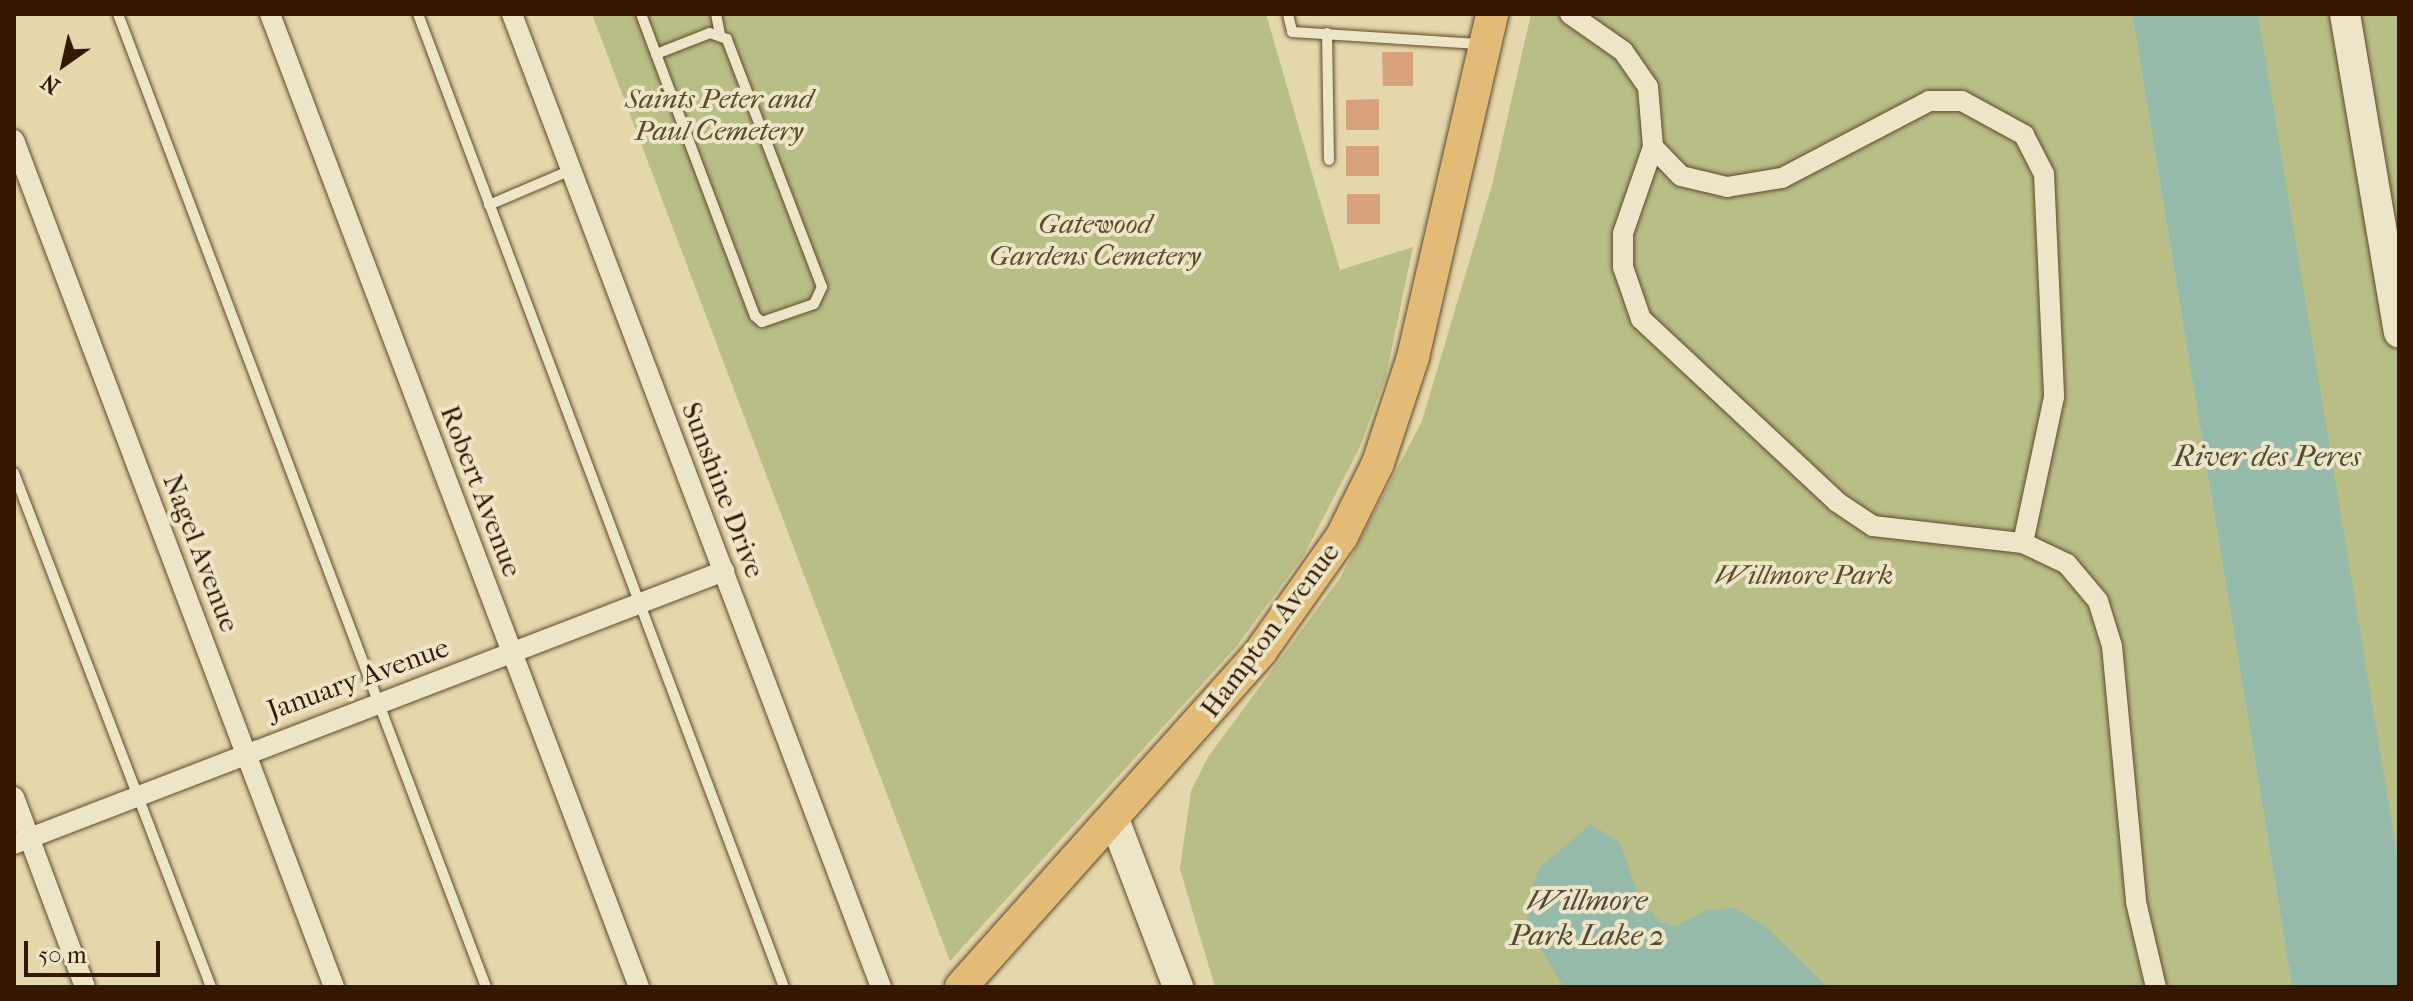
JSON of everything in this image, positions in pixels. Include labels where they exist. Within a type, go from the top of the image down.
[{"type":"main road","name":"Hampton Avenue","points":[[961,987],[1114,819],[1288,616],[1342,536],[1378,463],[1413,357],[1492,14]]},
{"type":"main road","points":[[2345,14],[2399,332]]},
{"type":"main road","points":[[1114,819],[1178,987]]},
{"type":"street","name":"Robert Avenue","points":[[270,14],[639,987]]},
{"type":"street","name":"Sunshine Drive","points":[[512,14],[881,987]]},
{"type":"street","points":[[1570,14],[1623,51],[1648,87],[1653,147],[1623,233],[1623,267],[1641,319],[1837,502],[1873,526],[2023,543],[2077,576],[2098,601],[2112,646],[2136,902],[2156,987]]},
{"type":"street","points":[[1653,147],[1681,176],[1727,187],[1782,178],[1929,101],[1962,101],[2024,135],[2044,174],[2054,397],[2023,543]]},
{"type":"street","name":"Nagel Avenue","points":[[14,140],[334,987]]},
{"type":"street","name":"January Avenue","points":[[22,841],[245,750],[724,571]]},
{"type":"street","points":[[14,797],[22,841],[85,987]]},
{"type":"lane","points":[[118,14],[486,987]]},
{"type":"lane","points":[[418,14],[637,604],[784,987]]},
{"type":"lane","points":[[641,14],[755,316],[762,322],[780,319],[814,304],[822,287],[720,34],[716,14]]},
{"type":"lane","points":[[1288,14],[1292,32],[1484,45]]},
{"type":"lane","points":[[1327,33],[1329,160]]},
{"type":"lane","points":[[656,54],[720,34]]},
{"type":"lane","points":[[489,205],[571,170]]},
{"type":"lane","points":[[14,473],[211,987]]},
{"type":"green space","name":"Gatewood Gardens Cemetery","points":[[592,14],[1266,14],[1340,270],[1413,247],[1386,376],[1360,447],[1304,555],[1236,647],[950,961]]},
{"type":"green space","name":"Willmore Park","points":[[1531,14],[2132,14],[2292,987],[1215,987],[1180,869],[1191,791],[1208,757],[1340,578],[1422,421],[1492,185]]},
{"type":"green space","points":[[2258,14],[2399,14],[2399,867],[2357,641]]},
{"type":"water","name":"River des Peres","points":[[2132,14],[2258,14],[2399,867],[2399,987],[2292,987]]},
{"type":"water","name":"Willmore Park Lake 2","points":[[1591,824],[1620,843],[1640,900],[1661,922],[1676,926],[1706,910],[1734,908],[1764,925],[1828,987],[1564,987],[1527,926],[1528,902],[1539,868]]},
{"type":"building","points":[[1382,52],[1413,52],[1413,86],[1383,86]]},
{"type":"building","points":[[1379,99],[1379,130],[1346,130],[1346,100]]},
{"type":"building","points":[[1346,146],[1379,146],[1379,176],[1346,176]]},
{"type":"building","points":[[1347,194],[1380,194],[1380,224],[1347,224]]},
{"type":"park label","name":"Saints Peter and Paul Cemetery","points":[[719,115]]}]
